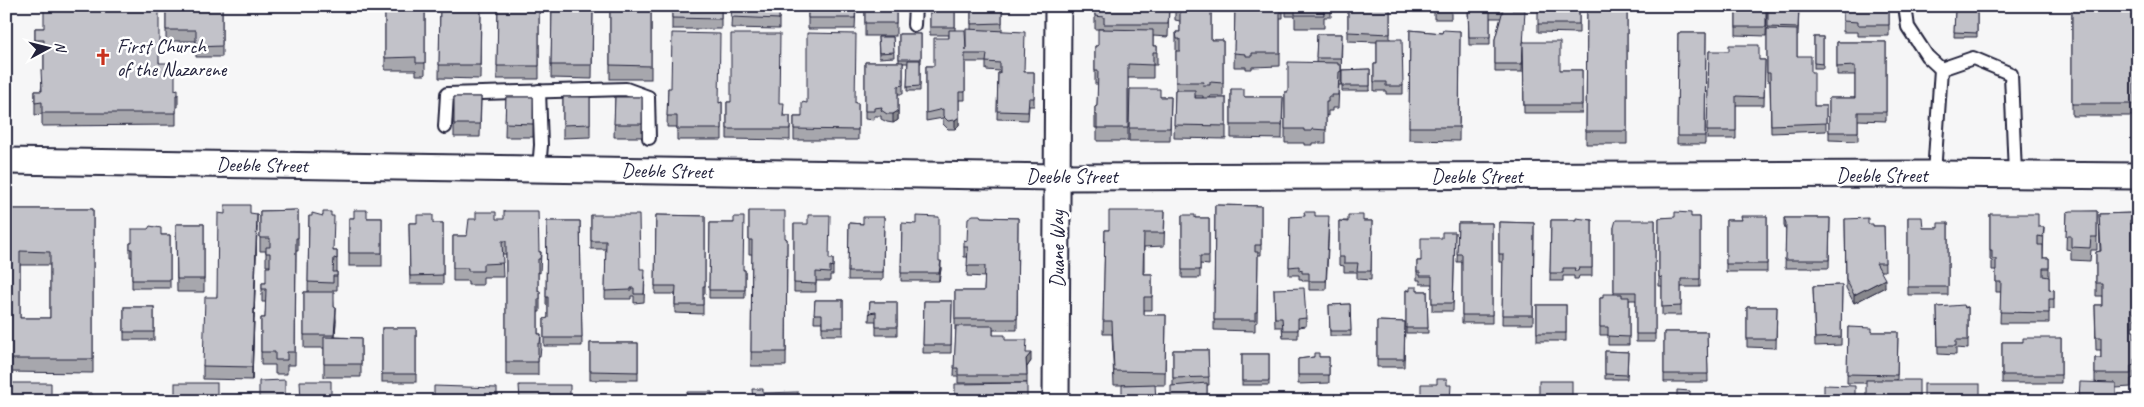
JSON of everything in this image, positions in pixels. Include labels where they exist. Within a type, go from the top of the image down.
[{"type":"street","name":"Duane Way","points":[[1056,401],[1058,6]]},
{"type":"street","name":"Deeble Street","points":[[6,161],[1057,177],[1934,174],[2138,176]]},
{"type":"lane","points":[[914,26],[915,6]]},
{"type":"lane","points":[[1904,6],[1908,27],[1927,56],[1941,69]]},
{"type":"lane","points":[[1941,69],[1973,58],[2011,74],[2014,174]]},
{"type":"lane","points":[[1934,174],[1941,69]]},
{"type":"lane","points":[[445,127],[447,94],[626,89],[648,98],[649,138]]},
{"type":"lane","points":[[539,91],[541,145],[539,169]]},
{"type":"building","points":[[44,6],[155,6],[155,10],[159,10],[159,63],[175,63],[175,90],[178,89],[176,113],[42,113],[42,102],[35,103],[35,91],[42,91],[41,70],[44,70],[44,40],[35,40],[35,28],[44,28]]},
{"type":"building","points":[[166,6],[222,6],[222,46],[196,47],[196,30],[166,30]]},
{"type":"building","points":[[385,6],[425,6],[425,63],[416,63],[416,57],[385,58]]},
{"type":"building","points":[[440,6],[481,6],[480,65],[439,65]]},
{"type":"building","points":[[498,6],[539,6],[539,66],[497,66]]},
{"type":"building","points":[[552,6],[593,6],[592,65],[551,65]]},
{"type":"building","points":[[610,6],[651,6],[651,66],[610,65]]},
{"type":"building","points":[[672,6],[721,6],[721,19],[672,18]]},
{"type":"building","points":[[732,6],[779,6],[779,19],[731,17]]},
{"type":"building","points":[[808,6],[856,6],[855,18],[808,18]]},
{"type":"building","points":[[865,6],[896,6],[896,23],[865,23]]},
{"type":"building","points":[[930,6],[955,6],[955,27],[930,27]]},
{"type":"building","points":[[971,6],[1002,6],[1002,23],[971,24]]},
{"type":"building","points":[[1095,6],[1169,6],[1168,24],[1104,24],[1104,17],[1095,16]]},
{"type":"building","points":[[1175,6],[1211,6],[1211,40],[1223,40],[1223,83],[1210,82],[1210,85],[1203,85],[1204,82],[1176,82],[1176,51],[1180,51],[1180,39],[1177,39],[1176,32],[1180,32],[1180,7]]},
{"type":"building","points":[[1243,6],[1280,6],[1280,53],[1252,53],[1252,56],[1246,56],[1246,54],[1234,53],[1235,8],[1243,9]]},
{"type":"building","points":[[1295,6],[1323,6],[1324,15],[1295,15]]},
{"type":"building","points":[[1348,6],[1390,6],[1390,34],[1348,32]]},
{"type":"building","points":[[1468,6],[1512,6],[1512,10],[1525,10],[1522,64],[1495,64],[1495,39],[1503,10],[1490,10],[1490,37],[1469,37]]},
{"type":"building","points":[[1538,6],[1579,6],[1579,24],[1538,24]]},
{"type":"building","points":[[1736,6],[1766,6],[1766,27],[1736,27]]},
{"type":"building","points":[[1768,6],[1799,6],[1798,28],[1768,27]]},
{"type":"building","points":[[1843,6],[1889,6],[1889,25],[1858,25],[1858,22],[1843,21]]},
{"type":"building","points":[[2072,6],[2134,6],[2134,104],[2072,104]]},
{"type":"building","points":[[1587,11],[1627,11],[1627,131],[1586,131]]},
{"type":"building","points":[[1955,11],[1977,11],[1977,33],[1954,32]]},
{"type":"building","points":[[966,29],[1025,32],[1024,72],[1034,72],[1034,98],[1029,98],[1028,112],[997,111],[1000,63],[986,62],[987,54],[965,54],[965,92],[959,92],[959,117],[948,121],[943,116],[943,109],[926,113],[926,66],[934,66],[934,38],[949,38],[949,30],[965,30],[966,50]]},
{"type":"building","points":[[1098,29],[1153,30],[1153,46],[1157,46],[1157,52],[1153,52],[1153,65],[1128,64],[1128,128],[1097,128],[1095,107],[1097,106],[1098,71],[1095,71],[1095,46],[1098,46]]},
{"type":"building","points":[[1767,29],[1797,30],[1797,56],[1811,56],[1811,72],[1814,72],[1814,106],[1826,106],[1826,123],[1771,125],[1770,73],[1767,73]]},
{"type":"building","points":[[1410,30],[1442,33],[1443,30],[1460,31],[1459,127],[1409,127]]},
{"type":"building","points":[[672,33],[720,34],[719,103],[722,102],[722,129],[677,129],[677,116],[667,116],[668,88],[671,88]]},
{"type":"building","points":[[807,33],[856,34],[855,103],[858,103],[858,130],[794,129],[794,117],[802,117],[802,102],[807,103]]},
{"type":"building","points":[[1678,33],[1706,33],[1705,136],[1677,136]]},
{"type":"building","points":[[731,34],[780,34],[779,103],[784,103],[783,116],[790,116],[790,129],[727,129],[727,102],[731,102]]},
{"type":"building","points":[[899,34],[921,34],[921,59],[899,59]]},
{"type":"building","points":[[1317,34],[1342,34],[1341,58],[1316,58]]},
{"type":"building","points":[[878,37],[893,37],[894,52],[879,53]]},
{"type":"building","points":[[1814,37],[1823,37],[1823,64],[1814,63]]},
{"type":"building","points":[[1377,39],[1402,39],[1403,86],[1386,86],[1386,82],[1374,82],[1374,64],[1377,64]]},
{"type":"building","points":[[1523,42],[1560,42],[1560,70],[1582,70],[1582,105],[1524,105]]},
{"type":"building","points":[[1837,42],[1886,42],[1886,112],[1858,112],[1858,132],[1829,132],[1829,98],[1855,98],[1855,66],[1837,67]]},
{"type":"building","points":[[1729,45],[1759,45],[1759,60],[1765,60],[1764,97],[1736,96],[1736,131],[1707,131],[1709,51],[1729,51]]},
{"type":"building","points":[[908,60],[920,60],[920,86],[907,87]]},
{"type":"building","points":[[865,62],[903,62],[903,85],[898,86],[898,111],[893,114],[887,114],[881,110],[882,107],[874,108],[874,111],[865,111]]},
{"type":"building","points":[[1288,62],[1338,63],[1338,65],[1341,65],[1338,95],[1328,97],[1328,102],[1326,102],[1326,130],[1312,129],[1312,131],[1304,131],[1304,129],[1285,129],[1285,92],[1288,92]]},
{"type":"building","points":[[1370,69],[1370,86],[1342,86],[1342,70]]},
{"type":"building","points":[[1130,89],[1160,89],[1160,97],[1171,97],[1170,128],[1129,128]]},
{"type":"building","points":[[1231,89],[1244,89],[1244,97],[1283,97],[1282,125],[1231,125]]},
{"type":"building","points":[[1175,90],[1195,90],[1195,98],[1226,98],[1226,126],[1174,125]]},
{"type":"building","points":[[454,97],[481,97],[480,124],[454,124]]},
{"type":"building","points":[[506,97],[533,97],[533,124],[505,123]]},
{"type":"building","points":[[563,97],[590,97],[590,124],[563,125]]},
{"type":"building","points":[[615,97],[642,97],[642,124],[614,124]]},
{"type":"building","points":[[225,205],[250,205],[250,213],[257,214],[252,367],[203,366],[205,297],[217,297],[218,213],[225,214]]},
{"type":"building","points":[[1215,205],[1261,206],[1261,245],[1255,245],[1255,252],[1258,252],[1257,312],[1255,312],[1255,320],[1214,320]]},
{"type":"building","points":[[6,209],[93,209],[93,359],[6,359]],"holes":[[[20,251],[50,252],[50,318],[20,318]]]},
{"type":"building","points":[[298,210],[295,352],[287,352],[287,360],[275,360],[275,352],[261,352],[261,318],[265,318],[266,289],[262,289],[262,283],[266,283],[266,267],[270,267],[270,253],[266,253],[266,247],[270,247],[270,238],[260,238],[260,211]]},
{"type":"building","points":[[354,210],[367,210],[367,218],[382,218],[382,253],[349,253],[349,218],[354,218]]},
{"type":"building","points":[[504,211],[538,211],[539,252],[541,252],[540,259],[538,259],[538,291],[540,291],[540,299],[538,299],[538,334],[541,334],[540,343],[538,343],[538,362],[506,362],[506,241],[502,241],[503,263],[483,264],[483,271],[453,268],[453,236],[467,236],[469,219],[476,219],[476,212],[496,212],[496,219],[504,219]]},
{"type":"building","points":[[749,211],[785,211],[785,238],[787,239],[786,352],[751,352],[752,240],[749,240]]},
{"type":"building","points":[[1109,211],[1165,211],[1164,233],[1144,233],[1143,274],[1152,274],[1152,297],[1144,297],[1144,315],[1166,315],[1165,372],[1114,371],[1112,321],[1103,321],[1105,230],[1109,230]]},
{"type":"building","points":[[2097,211],[2097,237],[2091,237],[2090,248],[2071,247],[2071,236],[2066,236],[2067,212]]},
{"type":"building","points":[[323,212],[331,212],[331,216],[334,216],[333,251],[337,251],[337,259],[334,258],[333,272],[337,272],[337,276],[333,276],[333,283],[308,282],[309,216],[312,216],[312,213],[323,216]]},
{"type":"building","points":[[1304,212],[1315,212],[1315,216],[1329,216],[1326,281],[1309,281],[1309,273],[1302,273],[1302,270],[1299,271],[1299,266],[1289,267],[1290,217],[1305,216]]},
{"type":"building","points":[[1675,212],[1691,213],[1691,217],[1700,217],[1700,279],[1681,279],[1681,306],[1662,307],[1662,278],[1659,277],[1659,218],[1675,217]]},
{"type":"building","points":[[2134,213],[2134,220],[2130,220],[2130,223],[2134,223],[2134,230],[2138,230],[2138,252],[2135,252],[2135,258],[2132,259],[2132,277],[2135,278],[2135,284],[2138,284],[2138,305],[2134,305],[2134,313],[2132,313],[2132,331],[2134,331],[2134,338],[2138,338],[2138,359],[2134,359],[2134,365],[2131,366],[2131,374],[2095,374],[2095,358],[2101,358],[2101,337],[2096,337],[2095,305],[2102,305],[2102,283],[2096,283],[2096,252],[2101,251],[2099,214]]},
{"type":"building","points":[[1990,214],[2038,214],[2038,227],[2044,227],[2043,237],[2038,236],[2038,245],[2043,245],[2043,258],[2049,258],[2049,268],[2043,268],[2043,276],[2049,277],[2049,289],[2054,290],[2054,299],[2049,299],[2049,313],[2000,312],[2001,282],[1996,282],[1996,259],[1992,259],[1992,250],[1990,250]]},
{"type":"building","points":[[417,215],[433,215],[433,223],[443,223],[443,275],[410,276],[409,223],[417,223]]},
{"type":"building","points":[[591,215],[639,215],[640,269],[645,269],[644,294],[634,294],[634,288],[631,288],[631,290],[605,291],[606,241],[591,241]]},
{"type":"building","points":[[656,215],[705,216],[705,286],[703,286],[703,305],[675,305],[676,286],[655,286]]},
{"type":"building","points":[[808,215],[830,215],[829,259],[833,259],[833,267],[830,266],[830,273],[816,272],[816,284],[794,283],[794,224],[808,224]]},
{"type":"building","points":[[973,215],[1018,218],[1017,319],[955,319],[955,291],[984,291],[985,266],[967,266],[968,247],[964,247],[964,240],[967,241],[968,218]]},
{"type":"building","points":[[1182,215],[1195,215],[1195,218],[1209,218],[1209,256],[1200,256],[1200,270],[1182,270]]},
{"type":"building","points":[[1348,215],[1363,215],[1363,221],[1372,221],[1371,271],[1357,271],[1358,263],[1344,263],[1344,257],[1339,257],[1339,221],[1348,222]]},
{"type":"building","points":[[916,216],[939,217],[939,261],[941,261],[939,273],[901,273],[902,223],[916,224]]},
{"type":"building","points":[[1741,216],[1767,216],[1767,264],[1726,264],[1726,220],[1742,220]]},
{"type":"building","points":[[734,217],[744,217],[743,270],[745,270],[745,290],[709,290],[710,223],[734,223]]},
{"type":"building","points":[[863,217],[884,217],[883,272],[848,272],[849,223],[863,224]]},
{"type":"building","points":[[1908,217],[1922,217],[1923,228],[1938,228],[1938,223],[1948,223],[1948,287],[1908,287]]},
{"type":"building","points":[[1576,218],[1592,220],[1592,268],[1579,268],[1578,271],[1574,271],[1575,268],[1563,268],[1563,273],[1550,273],[1551,220],[1576,220]]},
{"type":"building","points":[[1784,218],[1830,218],[1829,260],[1785,260],[1786,223]]},
{"type":"building","points":[[1868,218],[1868,224],[1884,226],[1885,263],[1876,263],[1885,279],[1854,295],[1846,279],[1845,219]]},
{"type":"building","points":[[1616,220],[1655,220],[1655,334],[1636,334],[1636,292],[1614,292],[1614,227]]},
{"type":"building","points":[[547,221],[580,221],[582,338],[544,338],[544,319],[548,318],[548,297],[546,297]]},
{"type":"building","points":[[1499,222],[1534,223],[1533,315],[1502,315],[1503,254],[1499,254]]},
{"type":"building","points":[[1458,223],[1492,223],[1492,315],[1462,315],[1462,254],[1457,254]]},
{"type":"building","points":[[176,224],[204,224],[204,279],[177,279]]},
{"type":"building","points":[[150,226],[161,228],[161,235],[170,235],[170,280],[132,280],[132,249],[130,249],[130,243],[132,243],[132,229],[148,229]]},
{"type":"building","points":[[1442,232],[1455,232],[1453,303],[1432,303],[1432,276],[1420,276],[1420,272],[1417,272],[1417,261],[1421,261],[1421,238],[1442,238]]},
{"type":"building","points":[[1842,285],[1841,337],[1815,338],[1813,286]]},
{"type":"building","points":[[1410,287],[1417,287],[1417,291],[1427,291],[1428,328],[1406,328],[1406,290],[1410,291]]},
{"type":"building","points":[[1304,288],[1306,318],[1298,319],[1298,330],[1283,330],[1282,318],[1275,318],[1274,289]]},
{"type":"building","points":[[304,292],[334,292],[334,307],[336,308],[334,335],[304,335]]},
{"type":"building","points":[[1603,294],[1622,294],[1622,297],[1629,297],[1629,337],[1608,336],[1608,327],[1600,327],[1600,298],[1603,298]]},
{"type":"building","points":[[815,300],[843,300],[843,327],[822,327],[822,314],[814,314]]},
{"type":"building","points":[[924,301],[952,301],[951,345],[923,345]]},
{"type":"building","points":[[870,302],[897,302],[897,327],[876,327],[876,312],[869,313]]},
{"type":"building","points":[[1350,304],[1351,331],[1330,331],[1329,305]]},
{"type":"building","points":[[1537,305],[1566,305],[1566,333],[1537,333]]},
{"type":"building","points":[[1964,305],[1965,308],[1968,307],[1968,340],[1956,340],[1956,346],[1938,346],[1937,307]]},
{"type":"building","points":[[124,307],[154,307],[154,332],[124,332]]},
{"type":"building","points":[[1747,307],[1777,307],[1776,339],[1747,339]]},
{"type":"building","points":[[1377,321],[1405,322],[1404,359],[1377,359]]},
{"type":"building","points":[[956,326],[993,326],[993,335],[1005,335],[1005,340],[1027,340],[1026,353],[1031,353],[1026,359],[1027,375],[958,375],[958,368],[954,368]]},
{"type":"building","points":[[1848,327],[1872,328],[1872,332],[1898,332],[1897,375],[1847,374]]},
{"type":"building","points":[[382,328],[416,328],[416,374],[382,374]]},
{"type":"building","points":[[1664,332],[1707,332],[1708,374],[1664,374]]},
{"type":"building","points":[[324,337],[361,338],[361,364],[324,364]]},
{"type":"building","points":[[2023,338],[2061,338],[2061,375],[2002,375],[2002,342],[2023,342]]},
{"type":"building","points":[[590,343],[638,343],[638,372],[590,371]]},
{"type":"building","points":[[1173,350],[1208,350],[1209,377],[1173,378]]},
{"type":"building","points":[[1605,351],[1628,352],[1627,375],[1605,374]]},
{"type":"building","points":[[1314,353],[1319,353],[1319,357],[1329,357],[1329,375],[1298,375],[1298,359],[1314,357]]},
{"type":"building","points":[[1242,354],[1269,354],[1269,381],[1242,381]]},
{"type":"building","points":[[1437,379],[1447,379],[1447,385],[1451,385],[1450,401],[1421,401],[1421,384],[1437,384]]},
{"type":"building","points":[[285,380],[285,401],[259,401],[259,381]]},
{"type":"building","points":[[1866,380],[1919,380],[1919,401],[1866,401]]},
{"type":"building","points":[[300,381],[331,381],[331,401],[301,401]]},
{"type":"building","points":[[1539,381],[1572,381],[1572,401],[1539,401]]},
{"type":"building","points":[[2080,382],[2116,383],[2116,401],[2079,401]]},
{"type":"building","points":[[7,383],[51,383],[51,401],[6,401]]},
{"type":"building","points":[[175,383],[217,383],[217,401],[175,401]]},
{"type":"building","points":[[1027,383],[1027,401],[955,401],[955,384]]},
{"type":"building","points":[[1207,383],[1207,398],[1171,401],[1171,386]]},
{"type":"building","points":[[1155,384],[1156,401],[1122,401],[1122,385]]},
{"type":"building","points":[[1924,384],[1980,384],[1980,401],[1924,401]]},
{"type":"building","points":[[519,385],[570,385],[570,401],[520,401]]},
{"type":"building","points":[[1824,385],[1855,386],[1855,401],[1824,401]]},
{"type":"building","points":[[434,386],[497,388],[497,401],[428,401],[434,400]]},
{"type":"building","points":[[752,389],[763,389],[763,393],[798,392],[798,401],[753,401]]},
{"type":"building","points":[[1677,390],[1690,391],[1690,401],[1677,401]]},
{"type":"building","points":[[687,392],[712,392],[712,401],[688,401]]},
{"type":"building","points":[[60,393],[92,393],[92,401],[59,401]]},
{"type":"building","points":[[358,397],[387,397],[387,401],[358,401]]},
{"type":"building","points":[[880,399],[880,401],[856,401],[856,400]]},
{"type":"place","name":"First Church of the Nazarene","points":[[103,57]]}]
